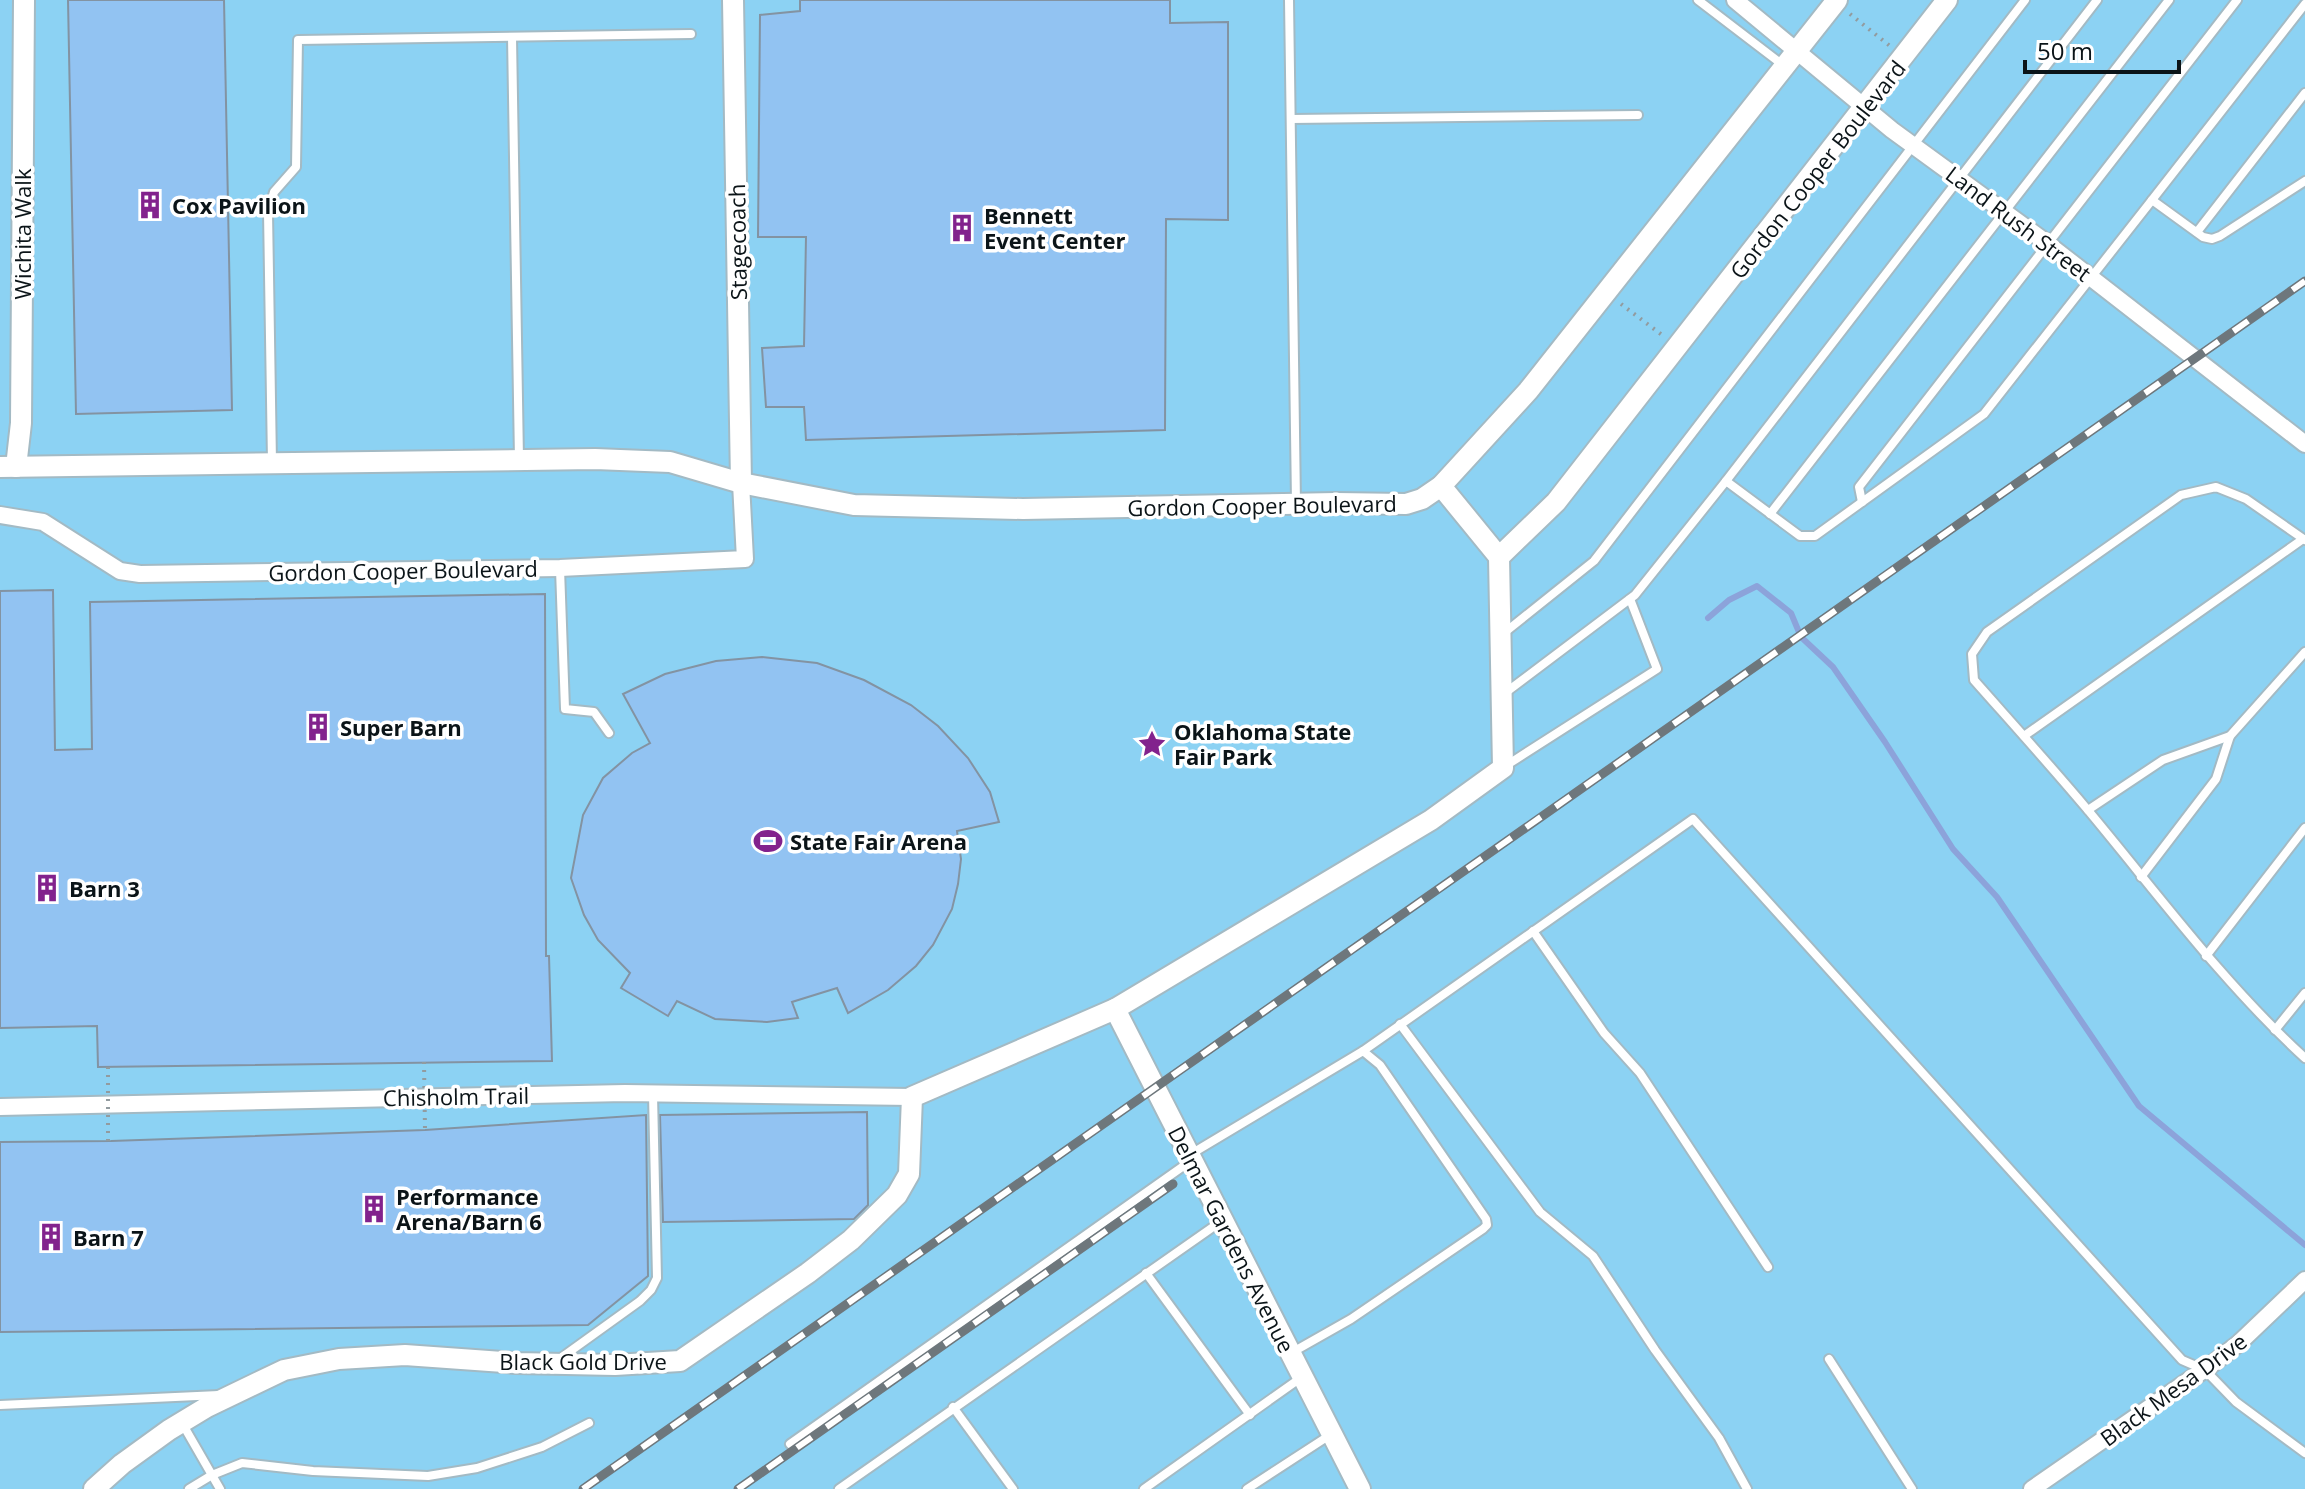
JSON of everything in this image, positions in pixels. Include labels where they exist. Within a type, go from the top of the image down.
[{"type":"street","name":"Wichita Walk","points":[[8,467],[21,423],[24,0]]},
{"type":"street","name":"Stagecoach","points":[[733,0],[741,483]]},
{"type":"street","name":"Land Rush Street","points":[[1735,0],[1791,59],[1865,107],[1960,178],[2305,444]]},
{"type":"street","name":"Gordon Cooper Boulevard","points":[[1499,557],[1556,502],[1679,348],[1947,0]]},
{"type":"street","name":"Gordon Cooper Boulevard","points":[[8,467],[519,460],[670,462],[741,483],[854,505],[1023,509],[1406,504],[1422,499],[1441,486],[1528,391],[1836,1]]},
{"type":"street","name":"Gordon Cooper Boulevard","points":[[0,515],[43,522],[120,571],[140,574],[560,568],[745,559],[741,483]]},
{"type":"street","points":[[912,1097],[1094,1018],[1119,1018],[1431,820],[1503,768],[1499,557],[1441,486]]},
{"type":"street","name":"Delmar Gardens Avenue","points":[[1119,1018],[1360,1489]]},
{"type":"street","name":"Chisholm Trail","points":[[0,1107],[653,1093],[912,1097]]},
{"type":"street","name":"Black Gold Drive","points":[[94,1489],[122,1464],[182,1422],[284,1370],[339,1359],[405,1355],[516,1363],[615,1365],[680,1361],[808,1273],[876,1217],[909,1174],[912,1097]]},
{"type":"street","name":"Black Mesa Drive","points":[[2032,1489],[2205,1370],[2239,1343],[2305,1280]]},
{"type":"lane","points":[[1289,0],[1296,504]]},
{"type":"lane","points":[[1698,0],[1791,59]]},
{"type":"lane","points":[[1500,636],[1594,561],[2025,0]]},
{"type":"lane","points":[[1501,696],[1630,599],[1726,481],[2097,0]]},
{"type":"lane","points":[[1770,514],[2169,0]]},
{"type":"lane","points":[[1862,502],[1859,487],[2237,0]]},
{"type":"lane","points":[[1726,481],[1800,536],[1808,538],[1984,414],[2305,4]]},
{"type":"lane","points":[[272,463],[268,212],[274,192],[296,167],[298,40],[691,34]]},
{"type":"lane","points":[[512,37],[519,460]]},
{"type":"lane","points":[[2197,232],[2305,93]]},
{"type":"lane","points":[[1291,119],[1638,115]]},
{"type":"lane","points":[[2152,200],[2212,239],[2305,181]]},
{"type":"lane","points":[[2024,736],[2304,539],[2246,499],[2216,487],[2181,495],[1987,632],[1972,654],[1974,680],[2088,810],[2206,956],[2305,1058]]},
{"type":"lane","points":[[560,568],[565,709],[594,712],[609,733]]},
{"type":"lane","points":[[1503,768],[1657,669],[1630,599]]},
{"type":"lane","points":[[2141,877],[2216,779],[2230,736],[2305,652]]},
{"type":"lane","points":[[2088,810],[2163,760],[2230,736]]},
{"type":"lane","points":[[790,1444],[1191,1157],[1363,1051],[1693,819],[2182,1360],[2205,1370],[2236,1402],[2305,1453]]},
{"type":"lane","points":[[2206,956],[2305,828]]},
{"type":"lane","points":[[1533,931],[1604,1033],[1640,1073],[1768,1267]]},
{"type":"lane","points":[[2275,1030],[2305,993]]},
{"type":"lane","points":[[1400,1024],[1540,1212],[1593,1256],[1655,1350],[1719,1438],[1747,1489]]},
{"type":"lane","points":[[1290,1353],[1351,1319],[1487,1225],[1486,1219],[1380,1065],[1363,1051]]},
{"type":"lane","points":[[556,1362],[640,1301],[657,1278],[653,1093]]},
{"type":"lane","points":[[839,1489],[1223,1220]]},
{"type":"lane","points":[[1146,1273],[1250,1415]]},
{"type":"lane","points":[[1829,1359],[1912,1489]]},
{"type":"lane","points":[[1144,1489],[1302,1377]]},
{"type":"lane","points":[[0,1405],[233,1394]]},
{"type":"lane","points":[[953,1407],[1013,1489]]},
{"type":"lane","points":[[182,1422],[220,1489]]},
{"type":"lane","points":[[189,1489],[212,1475],[242,1463],[313,1471],[428,1476],[477,1468],[542,1447],[589,1423]]},
{"type":"lane","points":[[1247,1489],[1331,1433]]},
{"type":"path","points":[[1836,1],[1904,57]]},
{"type":"path","points":[[1607,293],[1679,348]]},
{"type":"path","points":[[424,1062],[425,1130]]},
{"type":"path","points":[[108,1067],[108,1141]]},
{"type":"shaded area","name":"Oklahoma State Fair Park","points":[[0,0],[2305,0],[2305,1489],[0,1489]]},
{"type":"building","name":"Cox Pavilion","points":[[68,0],[224,0],[232,410],[76,414]]},
{"type":"building","name":"Bennett Event Center","points":[[800,0],[1170,0],[1170,23],[1228,22],[1228,220],[1166,219],[1165,430],[806,440],[804,407],[766,407],[762,348],[804,346],[806,237],[758,237],[760,15],[800,11]]},
{"type":"building","name":"Super Barn","points":[[53,590],[55,750],[92,749],[90,602],[545,594],[546,956],[549,956],[552,1061],[98,1067],[97,1026],[0,1028],[0,591]]},
{"type":"building","name":"State Fair Arena","points":[[762,657],[817,663],[864,680],[911,705],[938,726],[968,758],[990,792],[999,822],[957,831],[961,859],[952,909],[933,945],[916,966],[888,990],[848,1013],[837,988],[792,1002],[798,1018],[767,1022],[715,1019],[677,1001],[668,1016],[621,988],[630,973],[598,940],[584,915],[571,878],[583,815],[603,778],[632,753],[650,743],[623,694],[665,674],[716,661]]},
{"type":"building","points":[[867,1112],[868,1205],[854,1219],[663,1222],[660,1115]]},
{"type":"building","name":"Performance Arena/Barn 6","points":[[646,1115],[648,1276],[588,1325],[0,1332],[0,1142],[425,1130]]},
{"type":"waterway","points":[[1708,618],[1729,600],[1757,586],[1791,613],[1801,637],[1833,667],[1953,849],[1997,897],[2139,1106],[2305,1245]]},
{"type":"railway","points":[[583,1489],[2305,281]]},
{"type":"railway","points":[[738,1489],[1173,1184]]},
{"type":"place","name":"Cox Pavilion","points":[[150,205]]},
{"type":"place","name":"Bennett Event Center","points":[[962,228]]},
{"type":"place","name":"Super Barn","points":[[318,727]]},
{"type":"place","name":"Oklahoma State Fair Park","points":[[1152,744]]},
{"type":"place","name":"State Fair Arena","points":[[768,841]]},
{"type":"place","name":"Barn 3","points":[[47,888]]},
{"type":"place","name":"Performance Arena/Barn 6","points":[[374,1209]]},
{"type":"place","name":"Barn 7","points":[[51,1237]]}]
